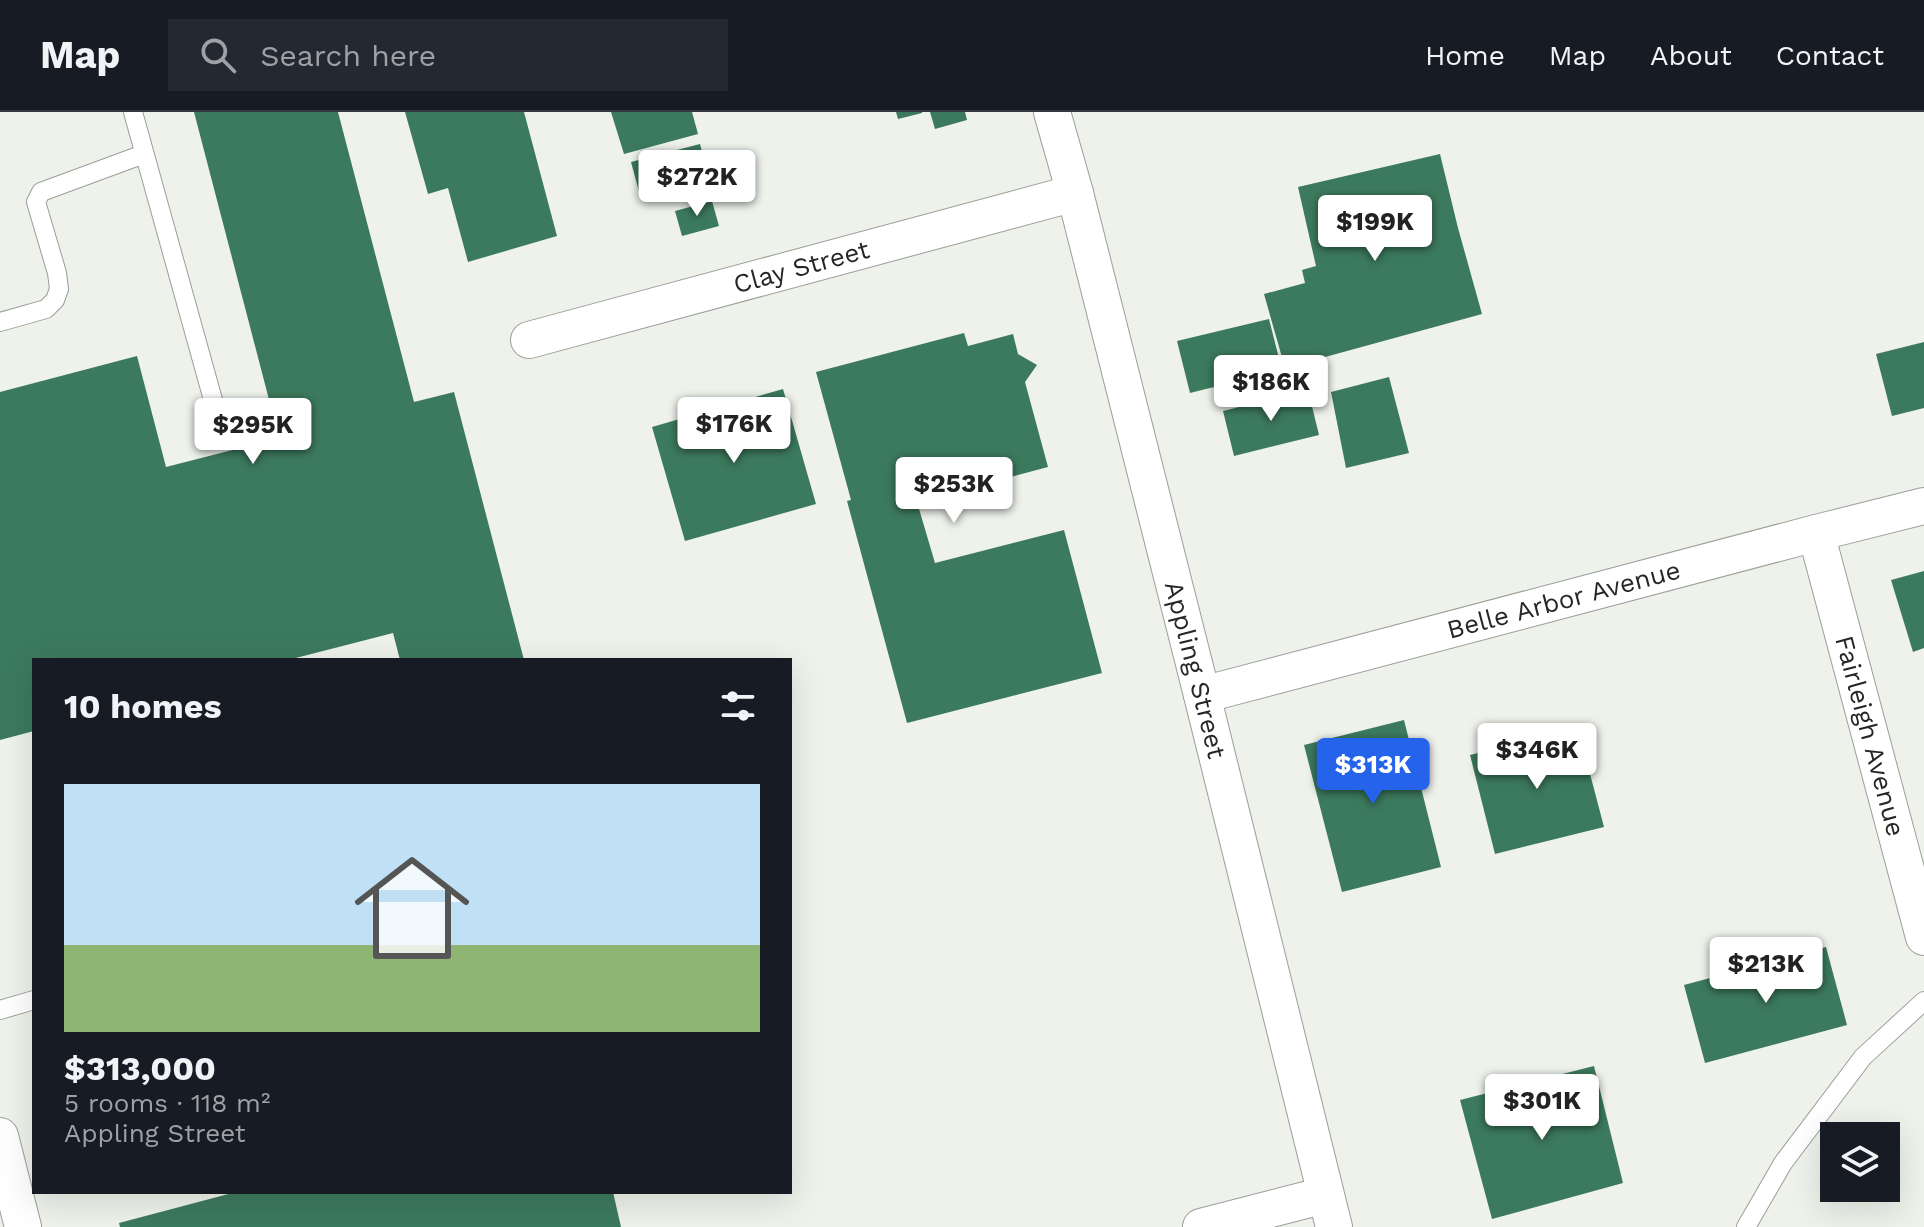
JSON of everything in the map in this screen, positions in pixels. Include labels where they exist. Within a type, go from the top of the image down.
[{"type":"street","name":"Appling Street","points":[[1052,112],[1202,695],[1329,1211]]},
{"type":"street","name":"Clay Street","points":[[529,340],[1075,193]]},
{"type":"street","name":"Belle Arbor Avenue","points":[[1202,695],[1924,506]]},
{"type":"street","name":"Fairleigh Avenue","points":[[1816,533],[1924,937]]},
{"type":"street","points":[[0,1136],[23,1227]]},
{"type":"street","points":[[1201,1227],[1329,1211]]},
{"type":"lane","points":[[133,112],[215,407]]},
{"type":"lane","points":[[0,322],[46,309],[55,300],[59,289],[36,202],[41,192],[144,154]]},
{"type":"lane","points":[[0,1010],[32,1001]]},
{"type":"lane","points":[[1746,1227],[1783,1163],[1863,1057],[1924,1001]]},
{"type":"building","points":[[194,112],[338,112],[414,402],[454,392],[523,658],[399,658],[393,633],[296,658],[32,658],[32,732],[0,740],[0,392],[137,356],[166,467],[279,438]]},
{"type":"building","points":[[405,112],[524,112],[557,236],[468,262],[448,188],[428,194]]},
{"type":"building","points":[[611,112],[692,112],[698,134],[624,154]]},
{"type":"building","points":[[896,112],[922,112],[922,113],[898,119]]},
{"type":"building","points":[[930,112],[965,112],[967,120],[935,129]]},
{"type":"building","points":[[700,144],[710,181],[641,199],[631,162]]},
{"type":"building","points":[[1440,154],[1482,314],[1285,368],[1264,294],[1305,283],[1302,270],[1316,266],[1298,187]]},
{"type":"building","points":[[712,201],[719,226],[682,236],[675,211]]},
{"type":"building","points":[[1269,319],[1282,370],[1190,393],[1177,341]]},
{"type":"building","points":[[964,333],[968,346],[1013,334],[1018,354],[1037,365],[1025,382],[1048,467],[917,502],[935,563],[1064,530],[1102,673],[907,723],[816,372]]},
{"type":"building","points":[[1924,342],[1924,408],[1892,416],[1876,354]]},
{"type":"building","points":[[1389,377],[1409,453],[1346,468],[1331,392]]},
{"type":"building","points":[[783,389],[816,504],[685,541],[652,427]]},
{"type":"building","points":[[1308,390],[1319,435],[1234,456],[1223,411]]},
{"type":"building","points":[[1924,571],[1924,648],[1913,652],[1891,580]]},
{"type":"building","points":[[1404,720],[1441,867],[1342,892],[1304,745]]},
{"type":"building","points":[[1578,728],[1604,827],[1495,854],[1470,755]]},
{"type":"building","points":[[1826,947],[1847,1025],[1705,1063],[1684,985]]},
{"type":"building","points":[[1594,1066],[1623,1183],[1492,1219],[1460,1100]]},
{"type":"building","points":[[228,1194],[613,1194],[621,1227],[120,1227],[119,1223]]}]
